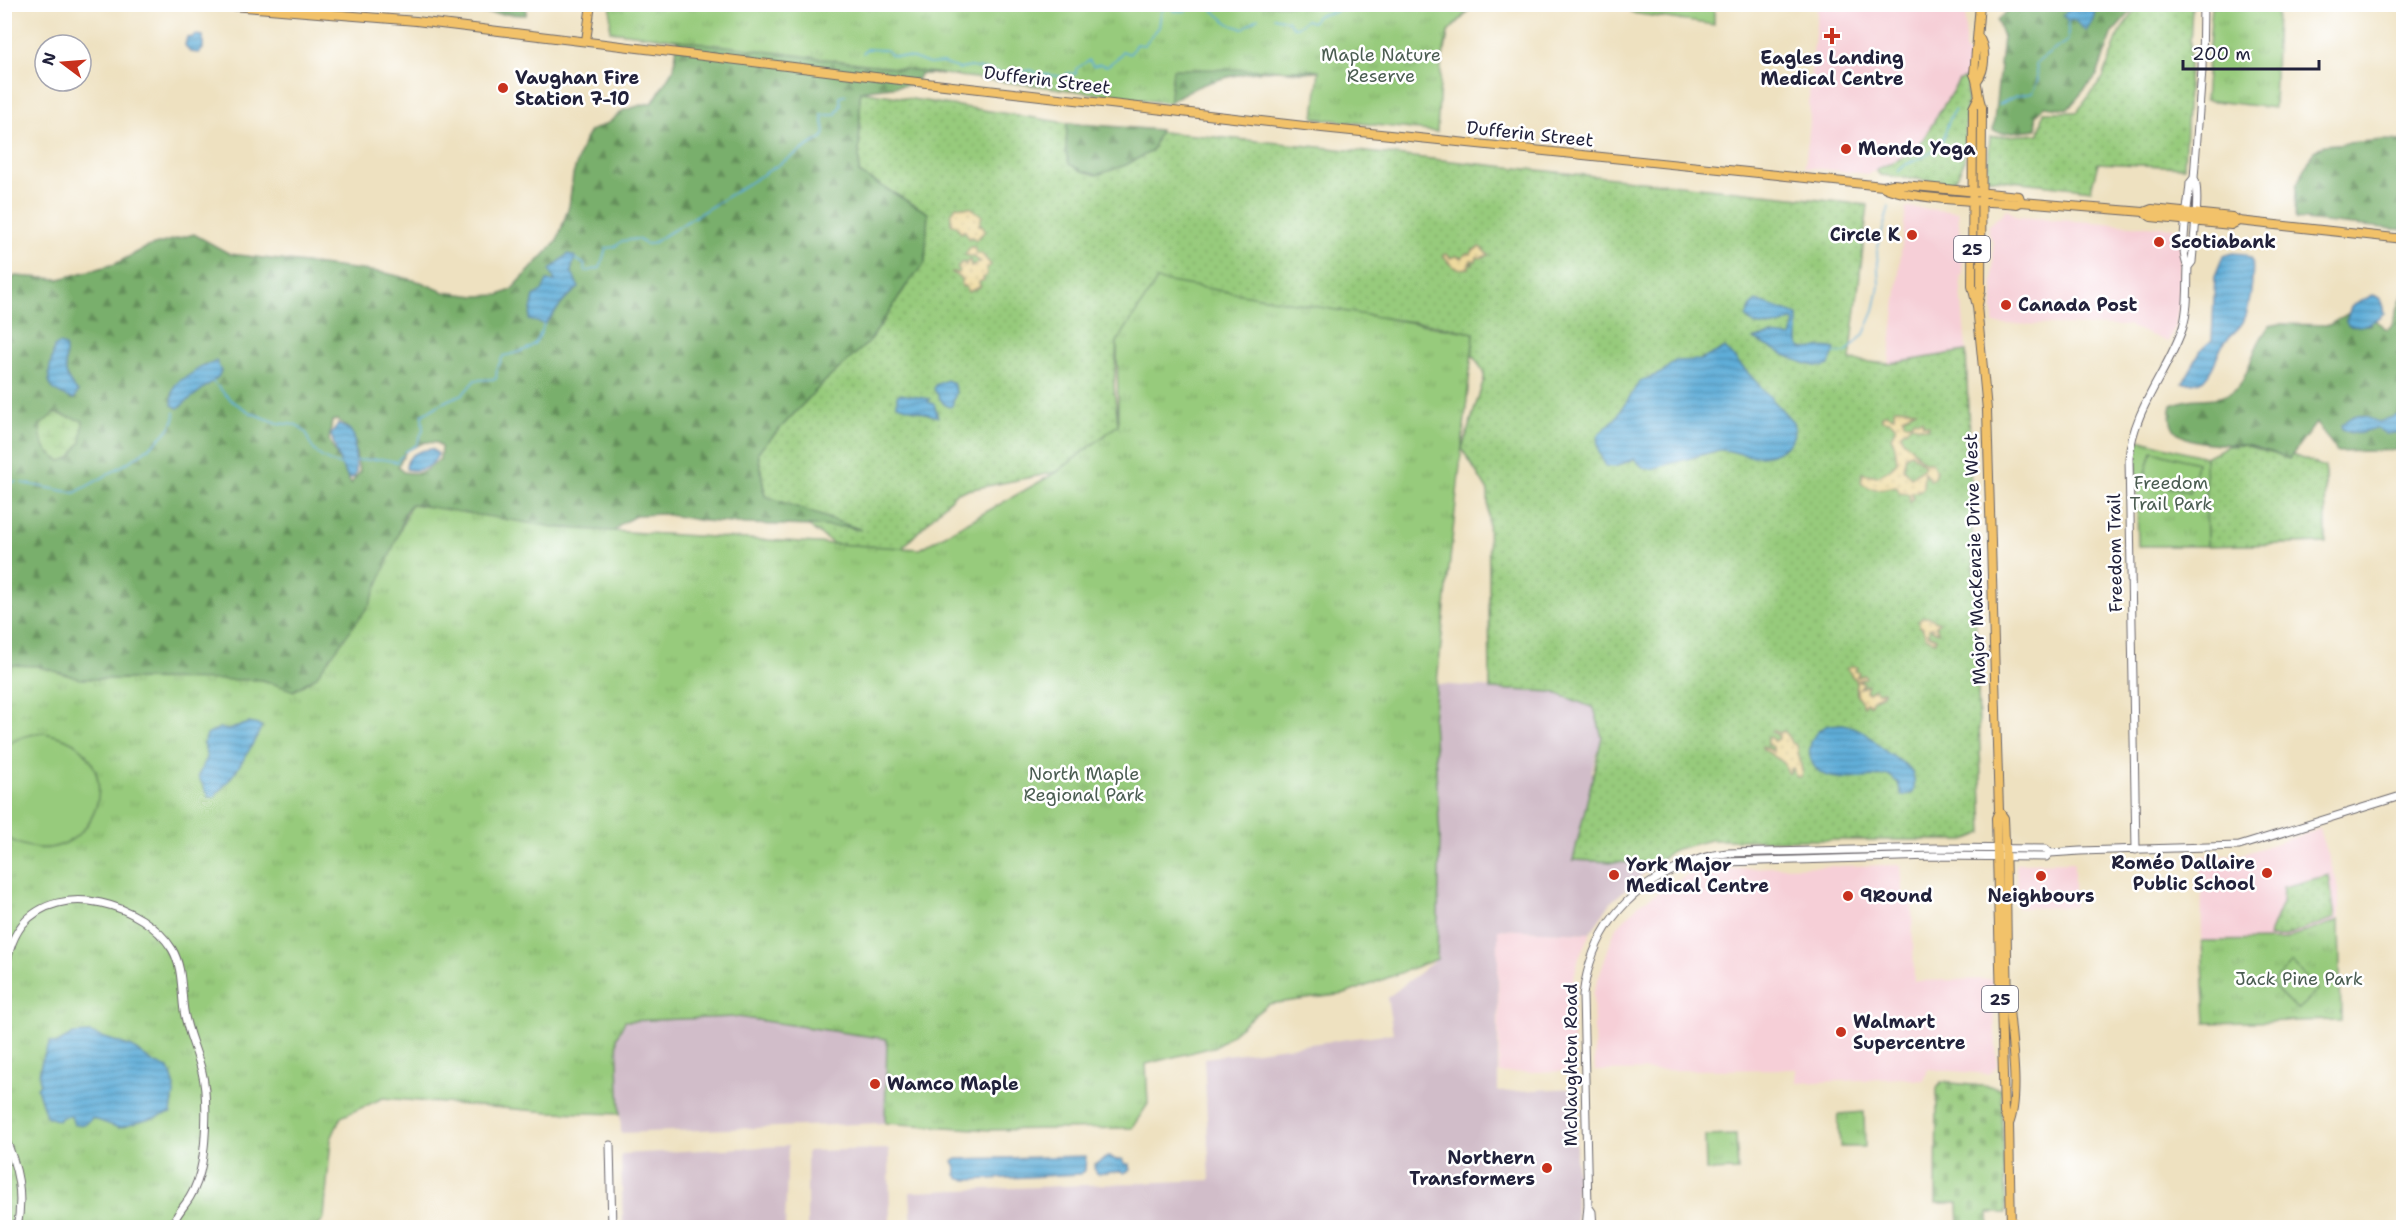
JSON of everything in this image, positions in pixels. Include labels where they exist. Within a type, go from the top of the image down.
[{"type":"main road","name":"Dufferin Street","points":[[207,4],[416,21],[1311,127],[1883,186],[1892,191],[2019,196],[2021,202],[2144,212],[2151,217],[2232,217],[2239,221],[2403,239]]},
{"type":"main road","points":[[586,41],[591,4]]},
{"type":"main road","name":"Major MacKenzie Drive West","points":[[1980,4],[1974,74],[1982,107],[1972,286],[1977,306],[1989,462],[1999,811],[1996,818],[2001,852],[2013,1080],[2013,1113],[2009,1124],[2011,1227]]},
{"type":"street","name":"Freedom Trail","points":[[2136,850],[2129,450],[2140,414],[2183,326],[2187,306],[2188,267],[2184,261],[2198,183],[2194,178],[2202,65],[2203,4]]},
{"type":"street","name":"McNaughton Road","points":[[1586,1227],[1588,1206],[1583,995],[1592,952],[1609,923],[1642,886],[1695,858],[1727,853],[2001,852],[2046,856],[2050,853],[2239,846],[2403,795]]},
{"type":"street","points":[[4,981],[13,938],[23,924],[36,913],[64,903],[86,901],[123,909],[157,930],[174,951],[187,1027],[202,1072],[205,1096],[202,1163],[190,1197],[176,1215],[171,1227]]},
{"type":"street","points":[[4,1136],[19,1177],[21,1197],[17,1227]]},
{"type":"street","points":[[610,1145],[612,1227]]},
{"type":"street","name":"McNaughton Road","points":[[1588,1206],[1592,1212],[1593,1227]]},
{"type":"shaded area","points":[[1818,5],[1966,5],[1965,50],[1969,59],[1968,77],[1959,80],[1916,151],[1868,174],[1805,167],[1810,123],[1809,91]]},
{"type":"shaded area","points":[[1906,207],[1958,212],[1966,351],[1889,364]]},
{"type":"shaded area","points":[[2007,209],[2018,217],[2176,228],[2181,232],[2179,305],[2176,324],[2168,342],[2128,326],[1993,324],[1993,243],[1988,231],[1989,225]]},
{"type":"shaded area","points":[[1437,684],[1553,692],[1594,708],[1602,737],[1592,770],[1601,860],[1655,864],[1612,901],[1590,933],[1498,929],[1498,1092],[1576,1088],[1576,1227],[912,1227],[910,1192],[1210,1180],[1204,1058],[1393,1033],[1387,998],[1437,959],[1440,837],[1433,720]]},
{"type":"shaded area","name":"Roméo Dallaire Public School","points":[[2320,829],[2339,889],[2339,920],[2284,940],[2202,941],[2201,856],[2243,854]]},
{"type":"shaded area","points":[[2074,862],[2074,907],[2017,908],[2016,863]]},
{"type":"shaded area","points":[[1901,865],[1904,902],[1912,902],[1914,981],[1992,979],[1997,1066],[1989,1074],[1928,1069],[1924,1081],[1902,1078],[1797,1083],[1796,1069],[1595,1071],[1593,994],[1615,929],[1638,905],[1685,876],[1712,870]]},
{"type":"shaded area","points":[[1498,929],[1590,933],[1579,957],[1573,981],[1573,1071],[1499,1073]]},
{"type":"shaded area","points":[[737,1017],[888,1039],[885,1123],[621,1133],[616,1022]]},
{"type":"shaded area","points":[[788,1146],[785,1227],[623,1227],[621,1154]]},
{"type":"shaded area","points":[[889,1149],[890,1227],[807,1227],[807,1151]]},
{"type":"green space","name":"Maple Nature Reserve","points":[[611,4],[1493,5],[1491,10],[1470,9],[1448,32],[1441,66],[1437,132],[1314,118],[1319,70],[1173,69],[1169,103],[610,31]]},
{"type":"green space","points":[[2140,4],[2192,5],[2184,167],[2098,163],[2091,190],[1987,178],[1990,137],[2039,134],[2044,112],[2077,112],[2103,78],[2119,33]]},
{"type":"green space","points":[[417,5],[527,5],[526,15],[458,12]]},
{"type":"green space","points":[[1472,5],[1448,32],[1445,50],[1309,72],[1277,70],[1249,73],[1206,83],[1180,95],[1169,103],[1131,83],[1108,75],[920,74],[916,84],[860,91],[859,173],[928,213],[925,263],[906,286],[870,341],[823,383],[758,452],[765,496],[862,530],[846,527],[704,521],[663,514],[637,515],[621,524],[611,535],[568,528],[428,522],[425,506],[411,504],[406,511],[391,556],[369,607],[316,677],[293,691],[262,680],[80,679],[37,666],[5,665],[5,286],[15,276],[59,279],[115,264],[147,247],[194,234],[230,254],[386,273],[421,282],[444,292],[476,296],[499,295],[511,290],[557,241],[569,206],[573,175],[583,143],[590,131],[608,123],[624,110],[653,102],[674,68],[678,36]],"holes":[[[337,420],[349,430],[354,442],[360,471],[351,484],[329,440],[332,421]],[[425,442],[437,443],[441,447],[440,459],[423,472],[403,472],[398,466],[406,451]]]},
{"type":"green space","points":[[1633,5],[1714,5],[1714,25],[1631,13]]},
{"type":"green space","points":[[2028,5],[2137,5],[2113,32],[2097,75],[2068,109],[2045,106],[2036,115],[2037,129],[2003,133],[1993,131],[2003,37],[1997,20],[2012,9],[2021,11]]},
{"type":"green space","points":[[2212,5],[2277,9],[2274,108],[2205,100]]},
{"type":"green space","points":[[1968,77],[1964,161],[1959,174],[1950,183],[1880,175],[1876,170],[1916,151],[1959,80]]},
{"type":"green space","points":[[860,91],[1067,123],[1310,146],[1868,205],[1850,360],[1889,364],[1966,351],[1983,833],[1965,840],[1710,840],[1673,850],[1655,864],[1573,860],[1602,737],[1594,708],[1553,692],[1490,689],[1488,491],[1462,449],[1484,379],[1484,372],[1472,355],[1474,333],[1436,325],[1279,304],[1117,342],[1114,386],[1118,425],[1057,472],[957,492],[877,574],[765,496],[758,451],[823,383],[870,341],[906,286],[925,263],[927,213],[859,173]]},
{"type":"green space","points":[[1067,123],[1160,130],[1152,151],[1126,165],[1097,175],[1069,164],[1066,152]]},
{"type":"green space","points":[[2383,140],[2403,141],[2403,230],[2295,219],[2296,186],[2314,151],[2324,145]]},
{"type":"green space","name":"North Maple Regional Park","points":[[1157,280],[1474,333],[1433,720],[1440,837],[1437,959],[1345,994],[1268,1004],[1217,1046],[1146,1064],[1148,1104],[1132,1128],[990,1130],[885,1123],[887,1039],[737,1017],[625,1021],[617,1037],[620,1114],[550,1112],[383,1098],[341,1117],[331,1139],[324,1218],[318,1227],[5,1228],[5,665],[37,666],[80,679],[262,680],[294,691],[316,677],[370,604],[411,504],[560,528],[920,549],[1057,472],[1118,425],[1117,342]]},
{"type":"green space","points":[[2403,294],[2403,450],[2336,452],[2316,423],[2289,459],[2250,446],[2193,440],[2182,436],[2174,429],[2171,419],[2172,405],[2187,400],[2225,395],[2239,386],[2258,343],[2269,326],[2279,324],[2329,325],[2349,313],[2348,324],[2369,325],[2373,319],[2387,329],[2391,326]]},
{"type":"green space","points":[[54,413],[83,421],[81,442],[70,458],[61,461],[51,455],[43,443],[40,426]]},
{"type":"green space","name":"Freedom Trail Park","points":[[2139,439],[2205,457],[2207,546],[2138,546],[2136,465]]},
{"type":"green space","points":[[2244,445],[2289,459],[2292,455],[2325,467],[2326,543],[2207,546],[2205,457],[2227,446]]},
{"type":"green space","points":[[2152,451],[2197,463],[2190,492],[2144,480]]},
{"type":"green space","points":[[45,733],[67,739],[79,747],[91,762],[97,778],[98,795],[94,812],[86,827],[73,839],[57,846],[38,848],[12,841],[5,835],[5,747],[24,737]]},
{"type":"green space","points":[[2329,875],[2335,918],[2284,937],[2268,937],[2282,903],[2283,887]]},
{"type":"green space","name":"Jack Pine Park","points":[[2339,920],[2341,1020],[2206,1023],[2202,941],[2284,940]]},
{"type":"green space","points":[[2292,963],[2318,990],[2297,1010],[2271,984]]},
{"type":"green space","points":[[1941,1082],[2001,1088],[2006,1213],[1988,1213],[1989,1227],[1959,1227],[1958,1203],[1936,1203],[1937,1088]]},
{"type":"green space","points":[[1864,1112],[1865,1147],[1840,1147],[1838,1116]]},
{"type":"green space","points":[[1736,1135],[1738,1170],[1706,1171],[1705,1136]]},
{"type":"sand","points":[[956,206],[972,208],[982,216],[979,225],[982,225],[985,231],[976,240],[972,237],[969,239],[965,231],[961,233],[956,225],[951,224],[951,214]]},
{"type":"sand","points":[[970,247],[974,247],[977,254],[981,253],[991,265],[986,269],[987,275],[983,278],[984,280],[979,282],[980,287],[968,292],[965,286],[962,287],[961,279],[951,272],[959,273],[960,270],[957,268],[962,262],[966,265],[966,262],[970,260],[971,267],[980,262],[974,257],[965,255]]},
{"type":"sand","points":[[1480,247],[1489,255],[1477,257],[1476,261],[1471,260],[1470,262],[1474,264],[1469,264],[1469,268],[1460,269],[1453,266],[1443,255],[1447,254],[1450,258],[1457,256],[1462,258],[1466,253],[1471,254]]},
{"type":"sand","points":[[1894,409],[1916,410],[1903,417],[1904,423],[1911,423],[1914,419],[1922,420],[1923,424],[1928,425],[1927,428],[1912,425],[1901,433],[1903,440],[1924,462],[1932,462],[1936,471],[1934,478],[1930,480],[1924,472],[1923,489],[1912,493],[1913,498],[1910,502],[1909,494],[1900,493],[1896,486],[1873,489],[1861,482],[1863,473],[1877,476],[1897,462],[1891,437],[1896,427],[1890,421],[1882,420],[1881,416],[1885,414],[1894,417]],"holes":[[[1911,453],[1925,466],[1911,477],[1903,468],[1906,456]]]},
{"type":"sand","points":[[1922,617],[1929,617],[1939,622],[1936,625],[1938,632],[1932,630],[1932,627],[1929,628],[1928,634],[1936,638],[1935,642],[1926,637],[1922,627],[1919,626],[1919,620]]},
{"type":"sand","points":[[1857,667],[1855,671],[1859,673],[1856,677],[1864,675],[1866,678],[1858,680],[1864,683],[1860,688],[1868,685],[1866,692],[1869,693],[1874,689],[1878,692],[1883,691],[1883,694],[1873,699],[1870,705],[1866,702],[1864,706],[1857,695],[1856,682],[1847,668]]},
{"type":"sand","points":[[1771,731],[1779,733],[1784,731],[1792,743],[1797,745],[1801,777],[1795,776],[1793,768],[1788,773],[1784,763],[1762,748],[1762,746],[1773,751],[1773,747],[1767,744],[1767,738],[1770,737],[1774,741],[1779,738]]},
{"type":"water","points":[[2073,5],[2096,6],[2093,20],[2086,31],[2074,20],[2068,21],[2063,15]]},
{"type":"water","points":[[194,35],[203,36],[203,49],[199,53],[190,52],[185,45],[187,37],[192,38]]},
{"type":"water","points":[[2233,253],[2245,254],[2252,259],[2251,291],[2245,317],[2241,326],[2222,346],[2213,367],[2205,378],[2192,383],[2183,383],[2202,349],[2212,340],[2215,276],[2223,256]]},
{"type":"water","points":[[568,254],[575,257],[571,271],[579,288],[565,300],[545,324],[529,320],[534,296],[542,291],[547,281],[555,281],[550,270]]},
{"type":"water","points":[[2373,295],[2381,300],[2385,313],[2368,324],[2349,326],[2346,322],[2351,306]]},
{"type":"water","points":[[1756,301],[1798,315],[1798,343],[1801,348],[1835,349],[1829,365],[1822,367],[1803,362],[1754,339],[1770,335],[1791,337],[1795,322],[1792,320],[1768,327],[1756,325],[1746,317],[1752,304]]},
{"type":"water","points":[[59,344],[65,346],[66,372],[78,392],[74,399],[55,391],[49,380],[54,347]]},
{"type":"water","points":[[1725,348],[1793,422],[1794,431],[1789,444],[1776,452],[1760,456],[1719,450],[1651,469],[1644,468],[1634,459],[1615,467],[1606,466],[1599,453],[1597,436],[1616,418],[1640,381],[1661,373],[1675,361],[1700,360]]},
{"type":"water","points":[[216,361],[221,371],[218,377],[178,408],[172,405],[173,390],[177,383],[200,367]]},
{"type":"water","points":[[947,380],[953,383],[956,392],[952,406],[949,407],[943,403],[934,389],[935,385]]},
{"type":"water","points":[[900,394],[930,399],[928,402],[934,404],[938,417],[897,405],[897,396]]},
{"type":"water","points":[[2403,413],[2403,432],[2386,434],[2377,428],[2356,434],[2342,429],[2341,425],[2356,415],[2379,422]]},
{"type":"water","points":[[338,424],[350,430],[354,437],[356,472],[354,477],[349,479],[341,465],[331,435]]},
{"type":"water","points":[[432,449],[438,454],[429,466],[416,470],[406,469],[411,456]]},
{"type":"water","points":[[249,723],[262,726],[247,755],[222,789],[214,797],[209,797],[198,776],[207,758],[204,743],[207,735],[219,728],[228,730]]},
{"type":"water","points":[[1843,724],[1865,733],[1907,766],[1914,776],[1913,793],[1902,796],[1898,783],[1889,775],[1846,779],[1829,776],[1817,770],[1810,757],[1814,737],[1824,727]]},
{"type":"water","points":[[90,1033],[132,1047],[155,1064],[169,1068],[175,1087],[171,1113],[119,1128],[92,1118],[86,1124],[74,1125],[71,1116],[62,1117],[59,1121],[46,1116],[37,1088],[40,1083],[39,1072],[50,1042],[56,1044],[73,1034]]},
{"type":"water","points":[[1086,1156],[1085,1170],[1080,1174],[969,1180],[960,1179],[956,1175],[957,1171],[953,1161],[955,1159]]},
{"type":"water","points":[[1109,1156],[1116,1160],[1122,1159],[1125,1164],[1129,1164],[1130,1170],[1124,1173],[1121,1171],[1097,1174],[1095,1164]]},
{"type":"waterway","points":[[863,53],[866,49],[886,50],[891,55],[913,58],[929,64],[943,63],[959,69],[971,67],[1007,74],[1031,70],[1064,77],[1068,73],[1076,74],[1076,69],[1089,60],[1093,66],[1100,64],[1107,66],[1120,56],[1122,51],[1130,54],[1136,44],[1144,45],[1159,27],[1161,12],[1168,4]]},
{"type":"waterway","points":[[1173,4],[1174,11],[1186,11]]},
{"type":"waterway","points":[[1274,17],[1287,20],[1293,27],[1297,27],[1306,20],[1312,22],[1318,15],[1336,12],[1340,4]]},
{"type":"waterway","points":[[1369,4],[1383,7],[1385,4]]},
{"type":"waterway","points":[[1210,8],[1229,24],[1238,27],[1244,28],[1258,18]]},
{"type":"waterway","points":[[1998,105],[2016,96],[2032,93],[2038,80],[2036,63],[2068,40],[2068,21]]},
{"type":"waterway","points":[[588,271],[600,268],[606,248],[615,247],[622,241],[637,239],[651,244],[823,137],[825,132],[822,115],[835,115],[841,105],[840,97],[846,95]]},
{"type":"waterway","points":[[1898,172],[1905,165],[1928,155],[1941,144],[1955,110]]},
{"type":"waterway","points":[[1834,353],[1846,353],[1864,334],[1874,311],[1879,286],[1877,251],[1889,207]]},
{"type":"waterway","points":[[575,259],[584,264],[586,271]]},
{"type":"waterway","points":[[416,446],[423,430],[422,415],[463,394],[475,380],[496,379],[497,369],[503,356],[530,348],[538,339],[544,324]]},
{"type":"waterway","points":[[212,381],[215,384]]},
{"type":"waterway","points":[[217,386],[232,401],[251,413],[278,423],[297,425],[307,434],[311,446],[319,455],[341,465]]},
{"type":"waterway","points":[[22,483],[75,493],[150,447],[164,435],[172,423],[175,412]]},
{"type":"waterway","points":[[405,452],[415,446]]},
{"type":"waterway","points":[[398,460],[403,455]]},
{"type":"waterway","points":[[355,461],[381,459],[398,462]]},
{"type":"waterway","points":[[4,481],[17,482]]},
{"type":"place","name":"Eagles Landing Medical Centre","points":[[1832,36]]},
{"type":"place","name":"Vaughan Fire Station 7-10","points":[[503,88]]},
{"type":"place","name":"Mondo Yoga","points":[[1846,149]]},
{"type":"place","name":"Circle K","points":[[1912,235]]},
{"type":"place","name":"Scotiabank","points":[[2159,242]]},
{"type":"place","name":"Canada Post","points":[[2006,305]]},
{"type":"place","name":"Roméo Dallaire Public School","points":[[2267,873]]},
{"type":"place","name":"York Major Medical Centre","points":[[1614,875]]},
{"type":"place","name":"Neighbours","points":[[2041,876]]},
{"type":"place","name":"9Round","points":[[1848,896]]},
{"type":"place","name":"Walmart Supercentre","points":[[1841,1032]]},
{"type":"place","name":"Wamco Maple","points":[[875,1084]]},
{"type":"place","name":"Northern Transformers","points":[[1547,1168]]}]
